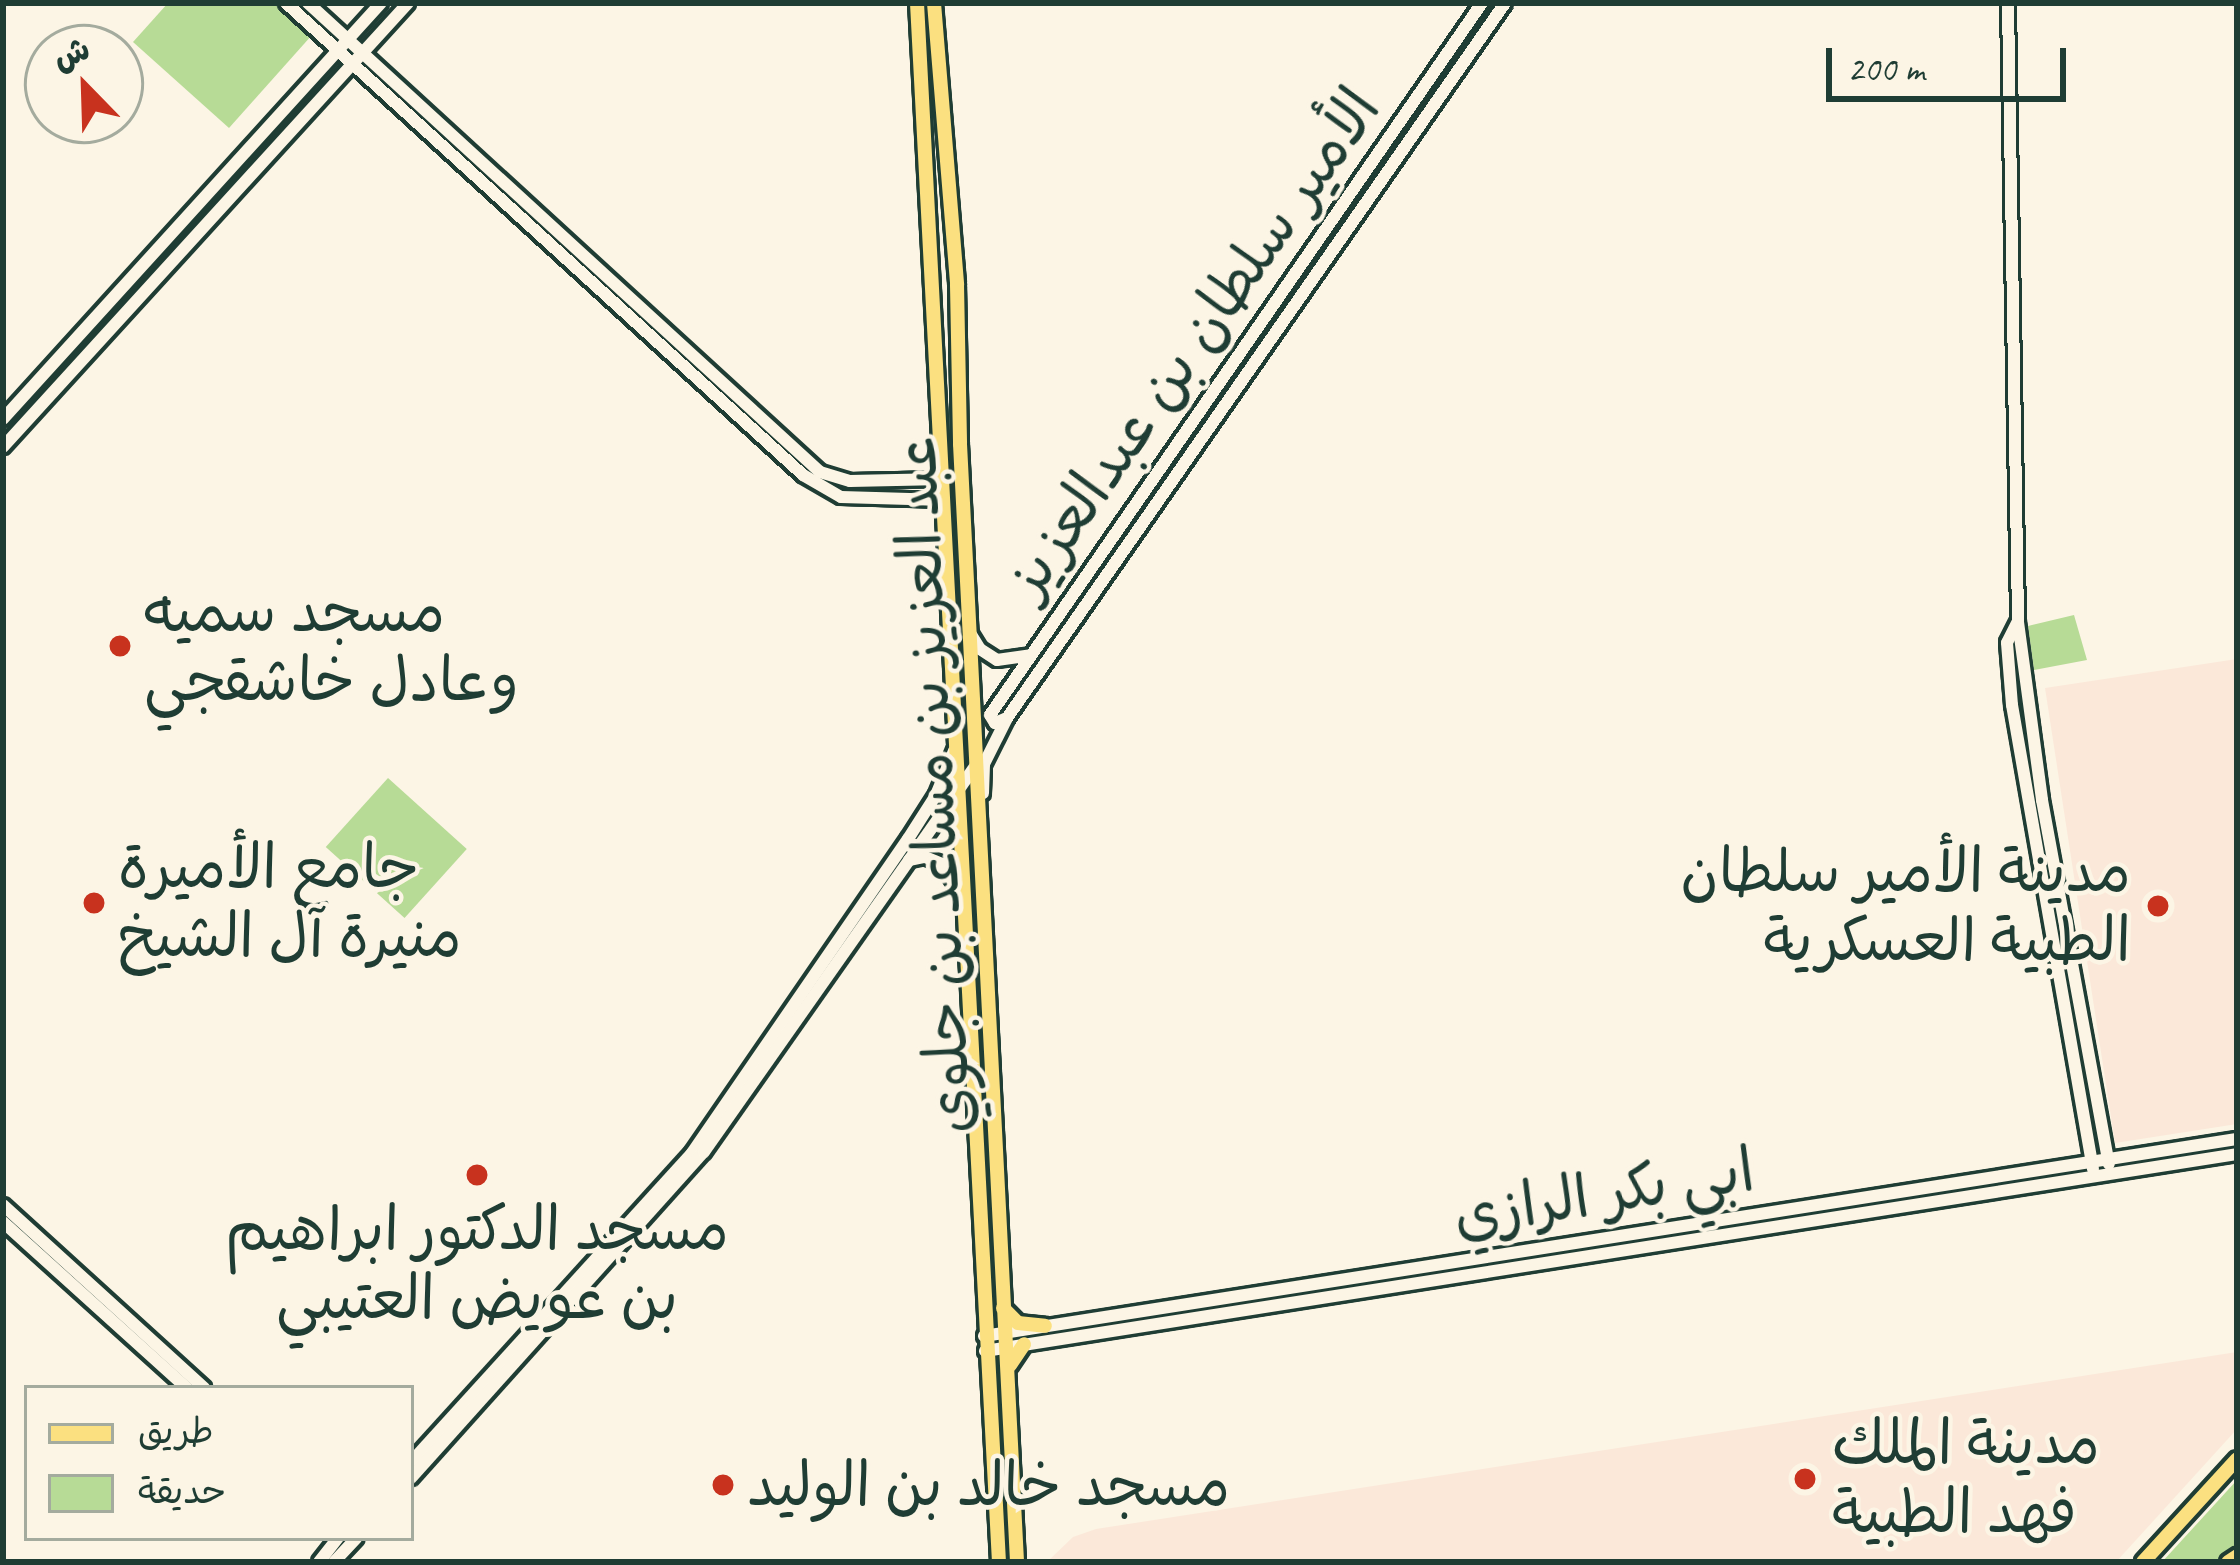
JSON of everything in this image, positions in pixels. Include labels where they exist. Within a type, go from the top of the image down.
[{"type":"highway","points":[[2229,1562],[2237,1556]]},
{"type":"main road","name":"عبد العزيز بن مساعد بن جلوي","points":[[917,3],[961,893],[975,1049],[998,1562]]},
{"type":"main road","name":"عبد العزيز بن مساعد بن جلوي","points":[[934,3],[957,285],[960,444],[1017,1562]]},
{"type":"main road","points":[[941,445],[960,444]]},
{"type":"main road","points":[[953,731],[963,750],[971,747],[975,730]]},
{"type":"main road","points":[[958,820],[961,803],[971,801],[979,812]]},
{"type":"main road","points":[[1003,1307],[1018,1323],[1045,1326]]},
{"type":"main road","points":[[1006,1368],[1024,1344]]},
{"type":"main road","points":[[2143,1562],[2237,1459]]},
{"type":"street","points":[[286,3],[320,34],[362,52],[430,126]]},
{"type":"street","points":[[308,3],[330,22],[351,64],[449,142],[820,472],[850,481],[943,479]]},
{"type":"street","points":[[3,419],[381,3]]},
{"type":"street","points":[[3,447],[408,3]]},
{"type":"street","name":"الأمير سلطان بن عبدالعزيز","points":[[1007,718],[995,723],[990,715],[1482,3]]},
{"type":"street","name":"الأمير سلطان بن عبدالعزيز","points":[[979,812],[989,748],[1007,718],[1504,3]]},
{"type":"street","points":[[2008,3],[2018,622],[2007,643],[2012,704],[2109,1167]]},
{"type":"street","points":[[449,142],[803,475],[841,497],[944,500]]},
{"type":"street","points":[[891,480],[891,500]]},
{"type":"street","points":[[1126,520],[1130,531],[1140,527]]},
{"type":"street","points":[[1112,540],[1125,536],[1126,548]]},
{"type":"street","points":[[969,632],[980,649],[998,660],[1032,654]]},
{"type":"street","points":[[414,1459],[692,1153],[937,807],[956,791],[989,748]]},
{"type":"street","points":[[414,1475],[704,1152],[908,860],[937,807],[954,750]]},
{"type":"street","points":[[2042,833],[2094,1177]]},
{"type":"street","points":[[908,860],[925,857],[942,864],[961,893]]},
{"type":"street","name":"ابي بكر الرازي","points":[[1004,1341],[1024,1344],[2094,1177],[2109,1167],[2237,1139]]},
{"type":"street","name":"ابي بكر الرازي","points":[[985,1344],[1045,1326],[2092,1162],[2109,1167],[2237,1154]]},
{"type":"street","points":[[3,1205],[201,1385]]},
{"type":"street","points":[[3,1222],[185,1385]]},
{"type":"street","points":[[319,1562],[344,1541]]},
{"type":"shaded area","name":"مدينة الأمير سلطان الطبية العسكرية","points":[[2237,659],[2237,1124],[2115,1143],[2045,688]]},
{"type":"shaded area","name":"مدينة الملك فهد الطبية","points":[[2237,1352],[2237,1429],[2116,1562],[1047,1562],[1073,1537],[1096,1529]]},
{"type":"green space","points":[[168,3],[276,3],[312,35],[229,128],[144,52],[144,30]]},
{"type":"green space","points":[[2074,615],[2087,660],[2034,670],[2028,626]]},
{"type":"green space","points":[[388,778],[467,849],[405,918],[326,847]]},
{"type":"green space","points":[[2237,1480],[2237,1562],[2162,1562]]},
{"type":"place","name":"مسجد سميه وعادل خاشقجي","points":[[120,646]]},
{"type":"place","name":"جامع الأميرة منيرة آل الشيخ","points":[[94,903]]},
{"type":"place","name":"مدينة الأمير سلطان الطبية العسكرية","points":[[2158,906]]},
{"type":"place","name":"مسجد الدكتور ابراهيم بن عويض العتيبي","points":[[477,1175]]},
{"type":"place","name":"مدينة الملك فهد الطبية","points":[[1805,1479]]},
{"type":"place","name":"مسجد خالد بن الوليد","points":[[723,1485]]}]
